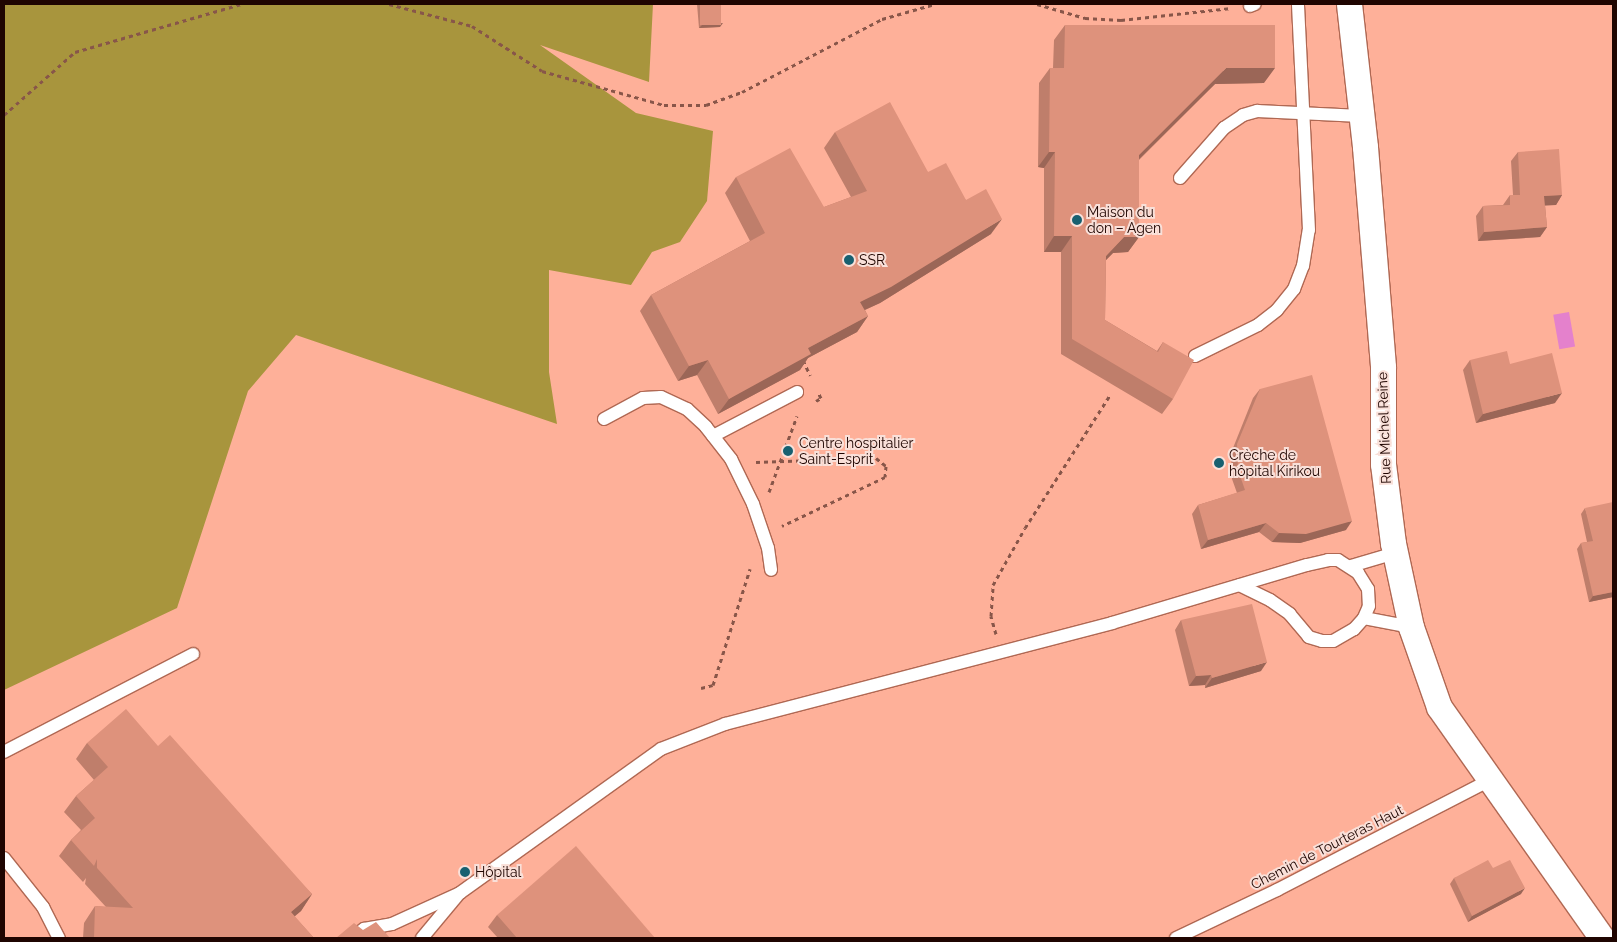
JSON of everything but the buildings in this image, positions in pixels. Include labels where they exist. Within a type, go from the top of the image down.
[{"type":"street","name":"Rue Michel Reine","points":[[1349,4],[1362,116],[1382,367],[1383,464],[1395,553],[1411,627],[1439,707],[1490,780],[1539,844],[1602,938]]},
{"type":"street","name":"Rue Michel Reine","points":[[1539,844],[1588,938]]},
{"type":"lane","points":[[1195,356],[1258,325],[1277,310],[1294,289],[1303,266],[1309,230],[1298,4]]},
{"type":"lane","points":[[1180,178],[1224,128],[1243,115],[1257,111],[1362,116]]},
{"type":"lane","points":[[713,436],[797,392]]},
{"type":"lane","points":[[604,419],[643,398],[661,396],[687,410],[713,436],[731,459],[753,504],[765,539],[771,570]]},
{"type":"lane","points":[[351,938],[364,929],[392,924],[460,893],[675,742],[725,724],[1017,648],[1328,560],[1351,566],[1395,553]]},
{"type":"lane","points":[[1238,585],[1270,600],[1290,614],[1309,637],[1322,641],[1333,641],[1364,618],[1369,606],[1368,589],[1364,580],[1351,566]]},
{"type":"lane","points":[[1364,618],[1411,627]]},
{"type":"lane","points":[[4,752],[193,654]]},
{"type":"lane","name":"Chemin de Tourteras Haut","points":[[1176,938],[1490,780]]},
{"type":"lane","points":[[4,858],[43,907],[59,938]]},
{"type":"lane","points":[[422,938],[460,893]]},
{"type":"path","points":[[4,115],[75,52],[241,4]]},
{"type":"path","points":[[389,4],[472,26],[542,71],[664,105],[698,105],[742,92],[882,19],[935,4]]},
{"type":"path","points":[[1036,4],[1085,18],[1121,20],[1253,5]]},
{"type":"path","points":[[800,356],[813,381]]},
{"type":"path","points":[[813,403],[821,398],[817,390]]},
{"type":"path","points":[[1017,648],[997,635],[991,616],[993,585],[1024,528],[1110,394]]},
{"type":"path","points":[[768,495],[798,413],[789,419]]},
{"type":"path","points":[[701,688],[713,685],[756,548],[782,526],[885,477],[886,466],[876,458],[756,463],[753,457]]},
{"type":"path","points":[[779,518],[782,526]]},
{"type":"shaded area","points":[[4,4],[653,4],[649,82],[540,45],[636,113],[713,131],[707,201],[680,242],[652,252],[631,285],[549,270],[549,372],[557,424],[296,335],[248,391],[177,608],[4,690]]},
{"type":"shaded area","points":[[1569,312],[1575,346],[1559,349],[1553,315]]},
{"type":"place","name":"Maison du don – Agen","points":[[1077,220]]},
{"type":"place","name":"SSR","points":[[849,260]]},
{"type":"place","name":"Centre hospitalier Saint-Esprit","points":[[788,451]]},
{"type":"place","name":"Crèche de hôpital Kirikou","points":[[1219,463]]},
{"type":"place","name":"Hôpital","points":[[465,872]]}]
